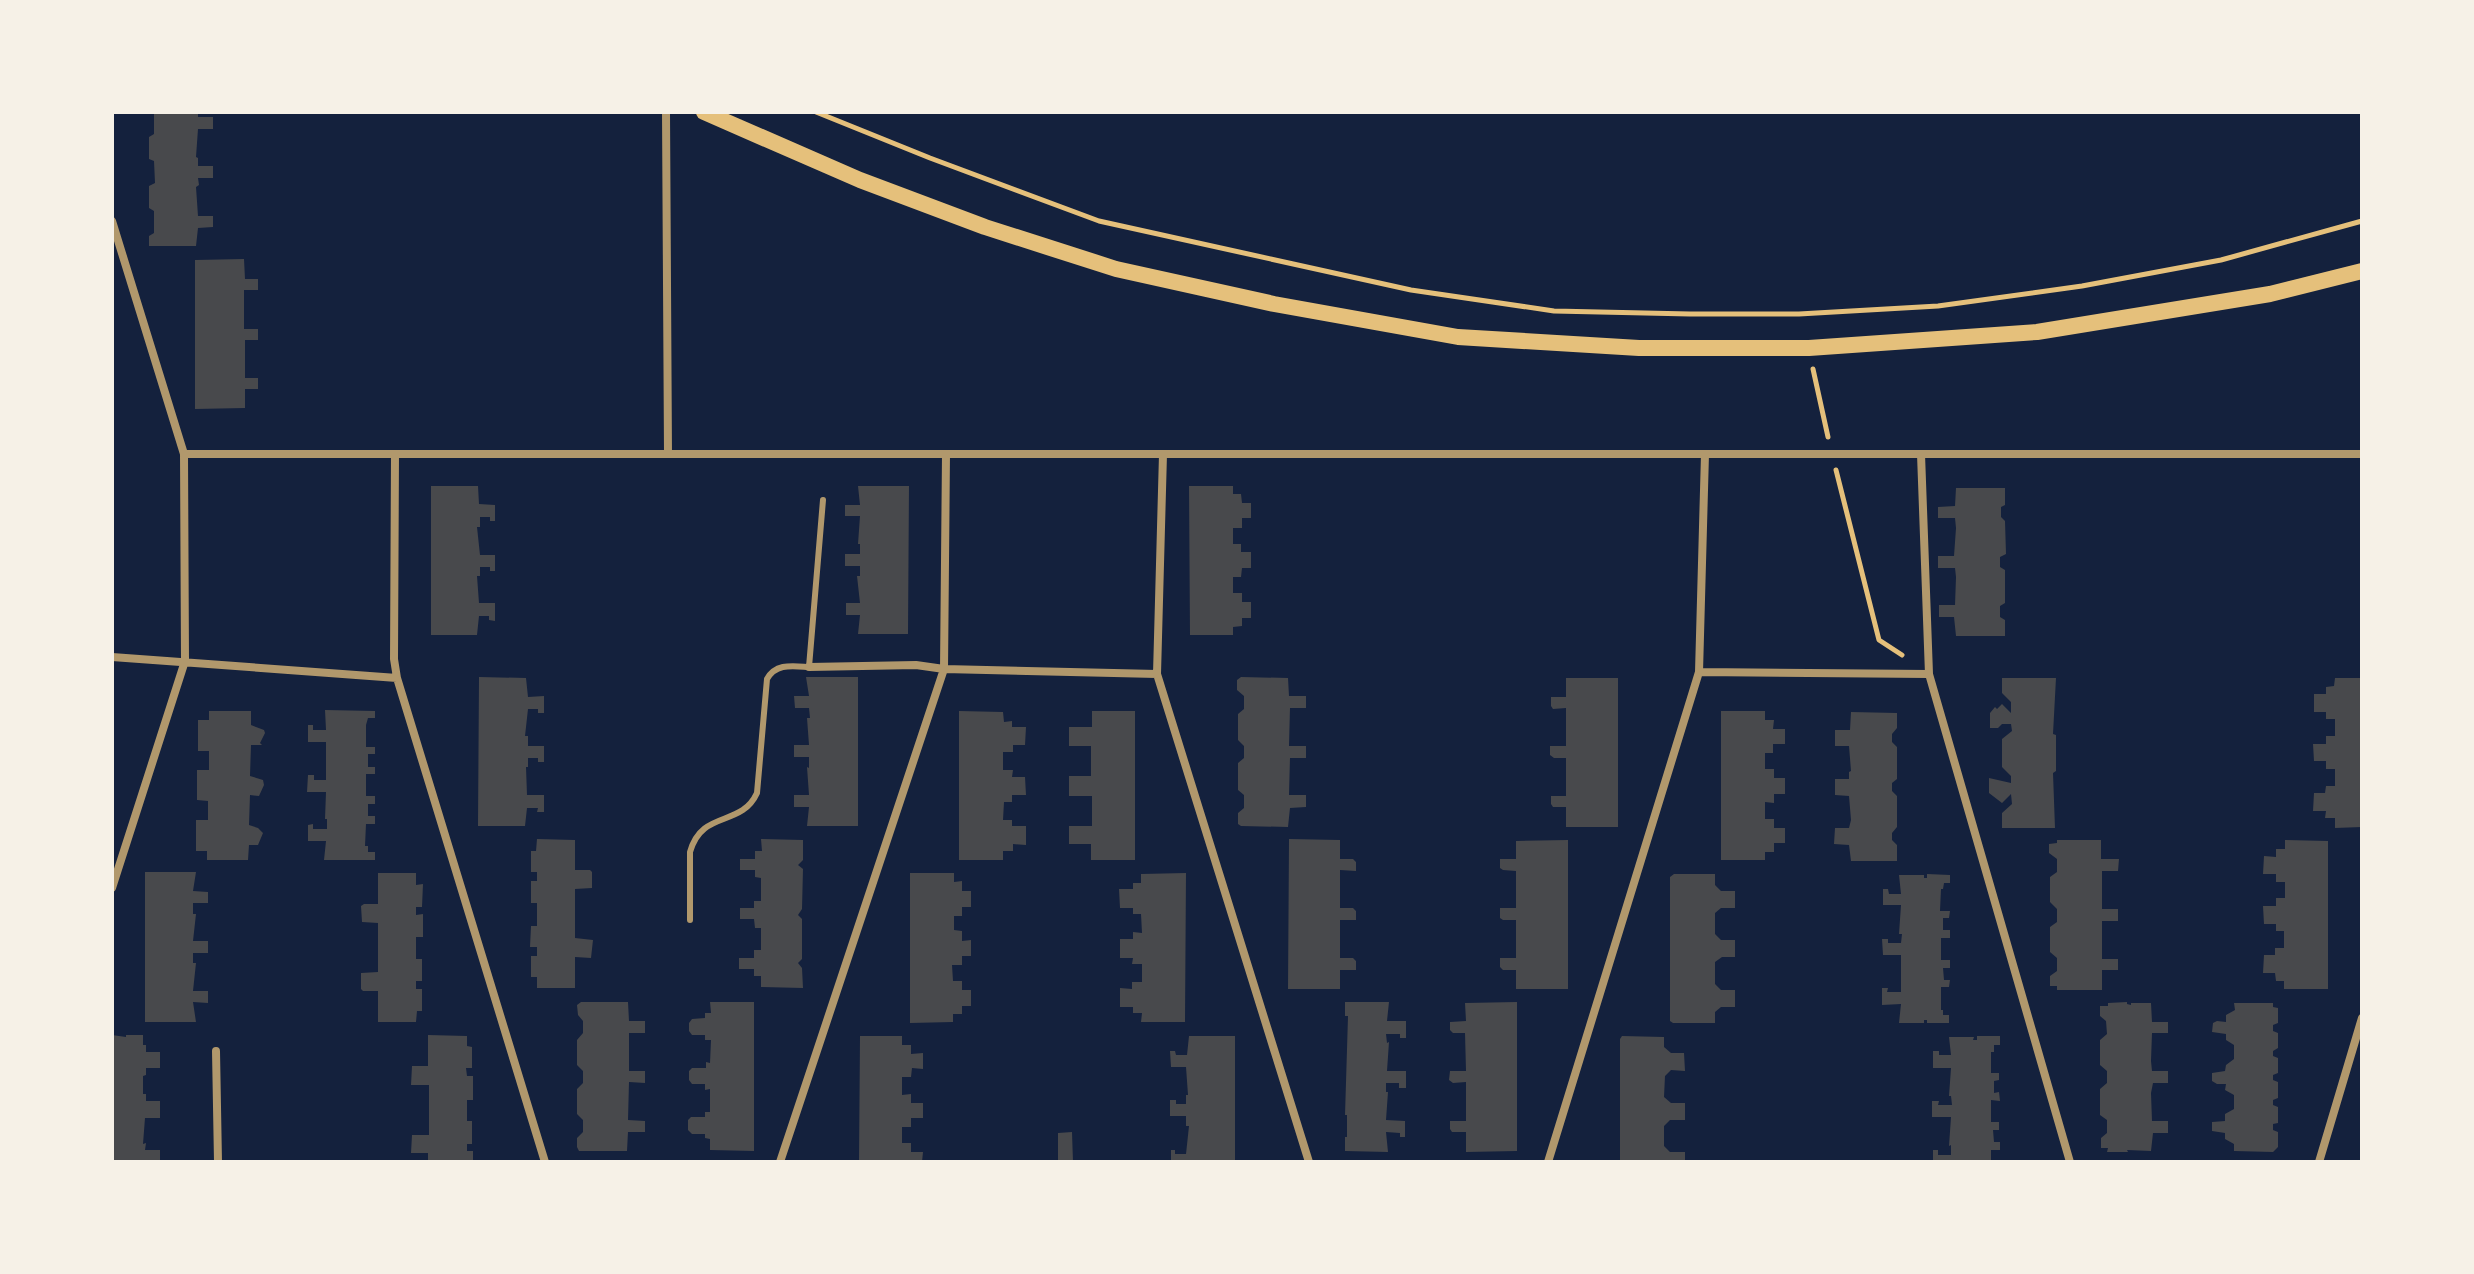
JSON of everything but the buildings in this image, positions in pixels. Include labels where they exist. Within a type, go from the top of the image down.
[{"type":"main road","points":[[704,112],[860,180],[985,227],[1116,269],[1274,304],[1458,337],[1639,348],[1809,348],[2037,332],[2270,294],[2362,271]]},
{"type":"street","points":[[666,112],[668,454]]},
{"type":"street","points":[[112,221],[184,454],[185,661],[112,888]]},
{"type":"street","points":[[184,454],[2362,454]]},
{"type":"street","points":[[395,454],[394,659],[397,678],[545,1162]]},
{"type":"street","points":[[780,1162],[944,669],[946,454]]},
{"type":"street","points":[[1163,454],[1157,674],[1309,1162]]},
{"type":"street","points":[[1548,1162],[1699,672],[1705,454]]},
{"type":"street","points":[[1921,454],[1929,674],[2070,1162]]},
{"type":"street","points":[[112,657],[397,678]]},
{"type":"street","points":[[809,667],[916,665],[944,669],[1157,674]]},
{"type":"street","points":[[1699,672],[1929,674]]},
{"type":"street","points":[[2319,1162],[2362,1018]]},
{"type":"street","points":[[216,1051],[218,1162]]},
{"type":"lane","points":[[690,920],[690,852],[697,833],[743,811],[757,793],[767,679],[772,670],[784,666],[809,667],[823,500]]},
{"type":"path","points":[[816,112],[1099,221],[1411,290],[1554,311],[1799,314],[1938,306],[2082,286],[2221,260],[2362,221]]},
{"type":"path","points":[[1799,314],[1879,640],[1929,674]]}]
